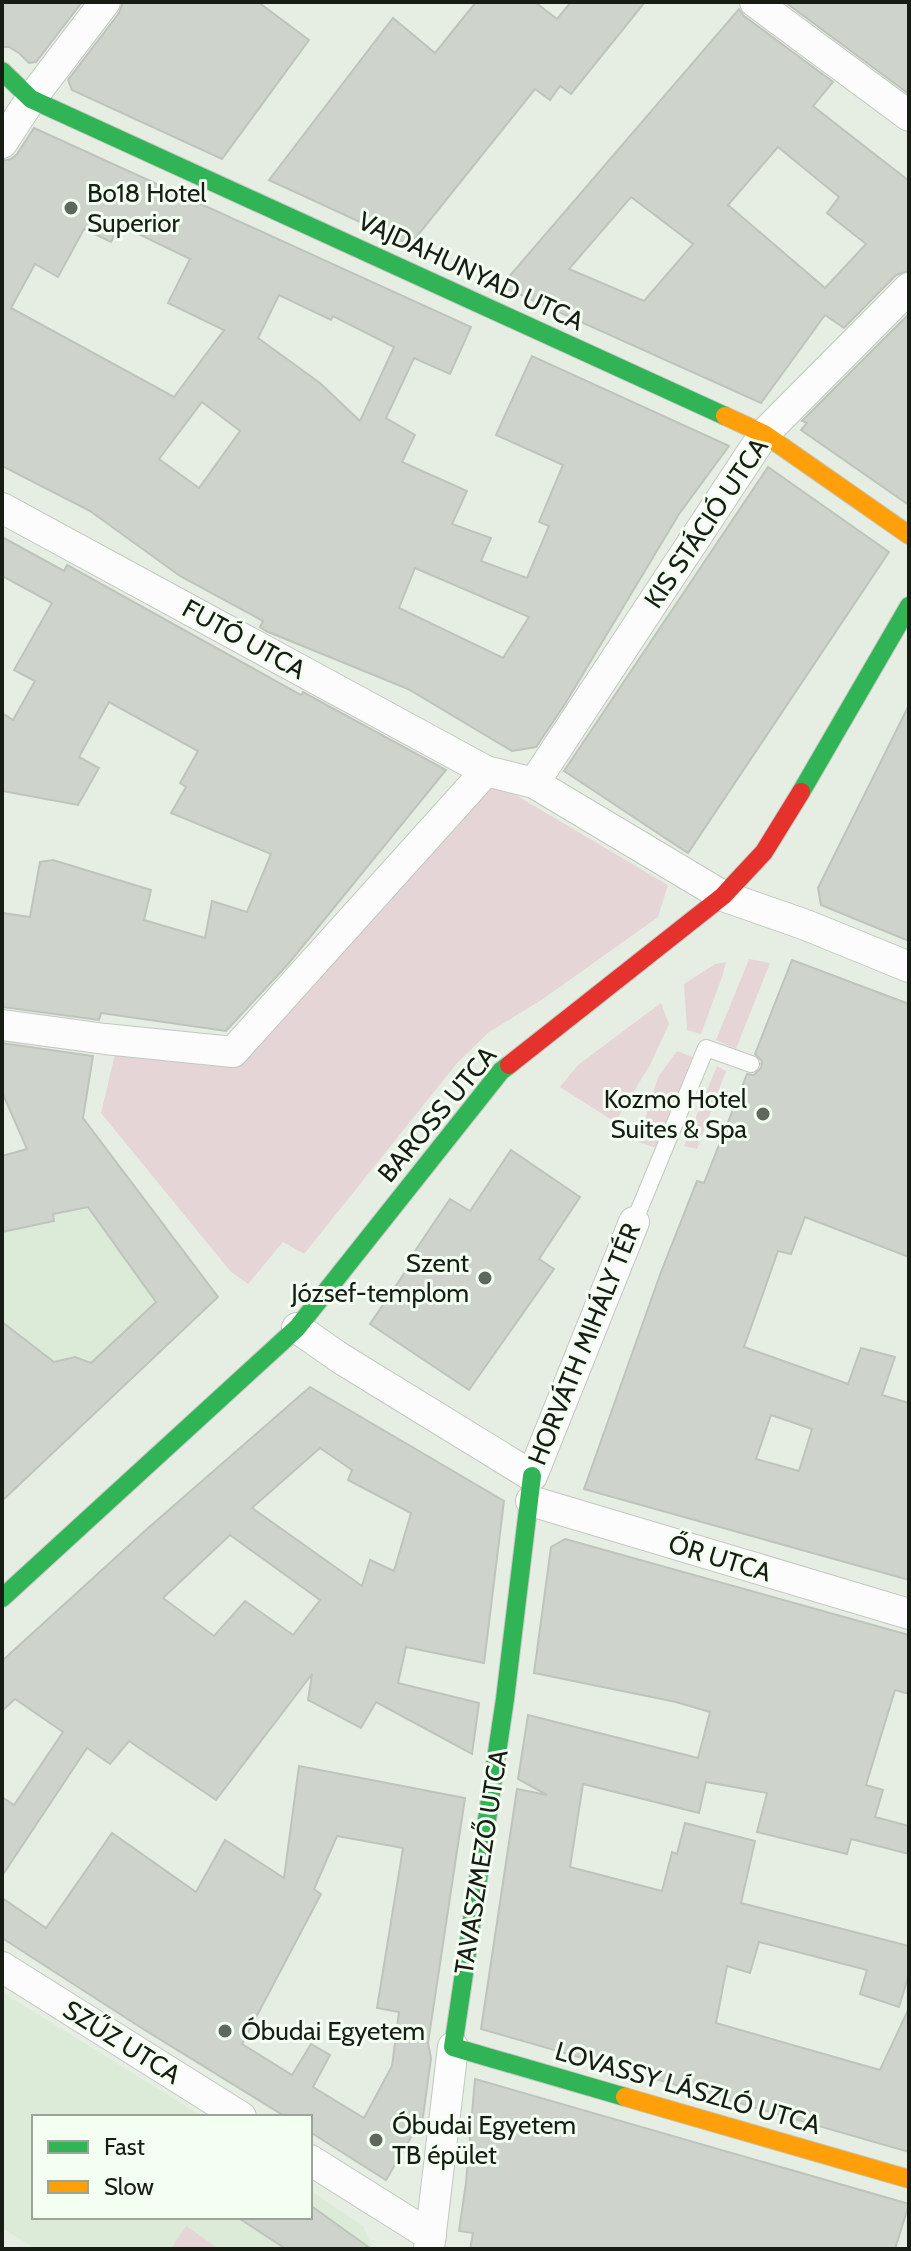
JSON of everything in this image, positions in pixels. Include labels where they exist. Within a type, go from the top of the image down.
[{"type":"street","points":[[2,143],[31,99],[105,2]]},
{"type":"street","points":[[755,2],[909,116]]},
{"type":"street","name":"VAJDAHUNYAD UTCA","points":[[2,71],[31,99],[764,434],[909,535]]},
{"type":"street","name":"KIS STÁCIÓ UTCA","points":[[534,783],[764,434],[909,288]]},
{"type":"street","name":"FUTÓ UTCA","points":[[2,508],[486,771]]},
{"type":"street","name":"BAROSS UTCA","points":[[2,1598],[297,1328],[501,1071],[723,896],[764,852],[909,606]]},
{"type":"street","points":[[2,1025],[233,1052],[486,771],[534,783],[723,896],[806,925],[909,967]]},
{"type":"street","name":"HORVÁTH MIHÁLY TÉR","points":[[297,1328],[531,1488],[634,1222]]},
{"type":"street","name":"ŐR UTCA","points":[[531,1488],[909,1614]]},
{"type":"street","name":"TAVASZMEZŐ UTCA","points":[[430,2242],[453,2047],[505,1699],[531,1488]]},
{"type":"street","name":"SZŰZ UTCA","points":[[2,1967],[238,2115]]},
{"type":"street","name":"LOVASSY LÁSZLÓ UTCA","points":[[453,2047],[909,2179]]},
{"type":"street","points":[[312,2161],[430,2242]]},
{"type":"lane","name":"HORVÁTH MIHÁLY TÉR","points":[[634,1222],[706,1048],[751,1064]]},
{"type":"shaded area","points":[[485,782],[514,794],[668,885],[658,917],[543,999],[489,1032],[458,1062],[304,1254],[283,1242],[248,1284],[231,1272],[101,1113],[115,1054],[219,1066],[233,1063]]},
{"type":"shaded area","points":[[749,959],[770,963],[736,1049],[716,1040]]},
{"type":"shaded area","points":[[726,962],[701,1034],[687,1030],[684,984],[715,964]]},
{"type":"shaded area","points":[[661,1003],[669,1024],[650,1065],[615,1122],[560,1087],[578,1065]]},
{"type":"shaded area","points":[[677,1051],[692,1057],[657,1148],[638,1142],[658,1077]]},
{"type":"shaded area","points":[[717,1066],[726,1071],[697,1149],[684,1146]]},
{"type":"shaded area","points":[[83,1118],[218,1297],[48,1458],[2,1425],[2,1156],[27,1149]]},
{"type":"shaded area","points":[[2,1992],[200,2115],[32,2115],[32,2219],[312,2219],[312,2191],[363,2226],[373,2249],[36,2249],[2,2228]]},
{"type":"shaded area","points":[[186,2226],[219,2249],[171,2249]]},
{"type":"building","points":[[2,2],[82,2],[36,62],[29,63],[9,47],[2,47]]},
{"type":"building","points":[[123,2],[258,2],[309,40],[222,159],[72,90],[68,80],[119,13]]},
{"type":"building","points":[[476,2],[535,2],[557,19],[571,2],[645,2],[571,94],[560,86],[550,100],[535,89],[410,245],[269,180],[393,18],[435,53]]},
{"type":"building","points":[[785,2],[909,2],[909,94]]},
{"type":"building","points":[[739,9],[744,16],[833,82],[813,106],[909,181],[909,271],[896,275],[844,328],[825,315],[761,403],[501,286]],"holes":[[[778,147],[839,197],[827,213],[866,244],[825,288],[728,205]],[[631,197],[693,244],[644,301],[569,269]]]},
{"type":"building","points":[[34,128],[471,327],[450,374],[414,358],[386,418],[415,435],[402,462],[467,491],[452,524],[491,538],[481,561],[527,578],[549,526],[539,522],[563,465],[496,435],[532,356],[729,446],[679,514],[536,747],[512,751],[408,689],[266,631],[260,627],[263,621],[180,576],[90,511],[2,466],[2,161],[17,154]],"holes":[[[120,225],[190,259],[168,303],[224,330],[174,397],[11,308],[35,264],[58,277],[84,229],[111,242]],[[279,295],[331,320],[333,316],[394,347],[360,421],[320,383],[258,338]],[[202,402],[240,431],[199,488],[159,459]],[[415,568],[529,617],[503,658],[399,608]]]},
{"type":"building","points":[[909,314],[909,505],[801,430],[807,423],[802,421]]},
{"type":"building","points":[[768,467],[889,552],[688,853],[564,771]]},
{"type":"building","points":[[2,537],[64,571],[67,565],[301,695],[303,692],[446,770],[289,963],[226,1031],[101,1013],[99,1020],[2,1007],[2,913],[30,917],[40,862],[53,860],[151,890],[144,920],[205,938],[212,901],[247,912],[271,854],[171,813],[186,787],[180,783],[198,751],[109,702],[79,757],[99,768],[78,805],[2,791],[2,713],[13,720],[35,681],[14,670],[52,603],[2,576]]},
{"type":"building","points":[[909,705],[909,941],[821,905],[818,888]]},
{"type":"building","points":[[792,960],[909,1004],[909,1257],[805,1217],[791,1254],[778,1251],[744,1347],[848,1384],[861,1348],[895,1357],[882,1395],[909,1403],[909,1580],[584,1489],[661,1272],[697,1181],[704,1183],[747,1074],[754,1075],[761,1068],[762,1061],[755,1054]],"holes":[[[771,1415],[812,1429],[799,1471],[756,1459]]]},
{"type":"building","points":[[2,1043],[93,1056],[83,1118],[218,1297],[2,1501],[2,1322],[54,1362],[75,1357],[91,1363],[156,1302],[88,1207],[53,1214],[54,1221],[2,1232],[2,1156],[27,1149],[2,1092]]},
{"type":"building","name":"Szent József-templom","points":[[511,1150],[580,1197],[539,1259],[554,1269],[469,1390],[370,1324],[450,1199],[470,1211]]},
{"type":"building","points":[[310,1387],[504,1501],[484,1663],[406,1647],[398,1683],[479,1703],[472,1754],[376,1702],[361,1728],[308,1700],[312,1674],[216,1800],[129,1741],[110,1764],[87,1748],[2,1876],[2,1797],[14,1805],[63,1732],[15,1699],[2,1711],[2,1661]],"holes":[[[320,1448],[352,1470],[348,1480],[411,1513],[394,1571],[370,1560],[362,1586],[252,1508]],[[230,1535],[320,1600],[293,1635],[245,1601],[214,1636],[163,1598]]]},
{"type":"building","points":[[565,1539],[909,1635],[909,1694],[895,1690],[866,1785],[883,1790],[875,1817],[909,1826],[909,1854],[851,1839],[847,1854],[757,1832],[767,1793],[706,1782],[699,1813],[583,1784],[570,1867],[662,1891],[672,1852],[677,1854],[685,1823],[755,1841],[741,1903],[909,1946],[909,1974],[899,2007],[860,1994],[867,1970],[759,1942],[750,1973],[727,1966],[716,2023],[880,2070],[909,2008],[909,2152],[481,2029],[517,1789],[547,1795],[518,1779],[528,1715],[698,1758],[710,1712],[676,1702],[534,1673],[551,1547]]},
{"type":"building","points":[[299,1766],[465,1798],[428,2043],[431,2058],[423,2117],[386,2180],[312,2133],[312,2115],[283,2115],[2,1938],[2,1898],[46,1928],[112,1833],[196,1892],[225,1840],[284,1878]],"holes":[[[337,1836],[403,1848],[377,2008],[399,2012],[392,2066],[364,2118],[313,2087],[330,2055],[311,2044],[292,2075],[242,2044],[321,1894],[314,1889]]]},
{"type":"building","points":[[475,2079],[909,2204],[895,2249],[470,2249],[473,2233],[459,2231]]},
{"type":"building","points":[[312,2206],[371,2249],[286,2249],[240,2219],[312,2219]]},
{"type":"traffic: fast","points":[[2,71],[31,99],[725,416]]},
{"type":"traffic: fast","points":[[801,792],[909,606]]},
{"type":"traffic: fast","points":[[2,1598],[297,1328],[501,1071],[509,1065]]},
{"type":"traffic: fast","points":[[532,1476],[505,1699],[453,2047],[625,2097]]},
{"type":"traffic: slow","points":[[725,416],[764,434],[909,535]]},
{"type":"traffic: slow","points":[[625,2097],[909,2179]]},
{"type":"traffic: jam","points":[[509,1065],[723,896],[764,852],[801,792]]},
{"type":"place","name":"Bo18 Hotel Superior","points":[[71,208]]},
{"type":"place","name":"Kozmo Hotel Suites & Spa","points":[[763,1114]]},
{"type":"place","name":"Szent József-templom","points":[[485,1278]]},
{"type":"place","name":"Óbudai Egyetem","points":[[225,2031]]},
{"type":"place","name":"Óbudai Egyetem TB épület","points":[[376,2140]]}]
